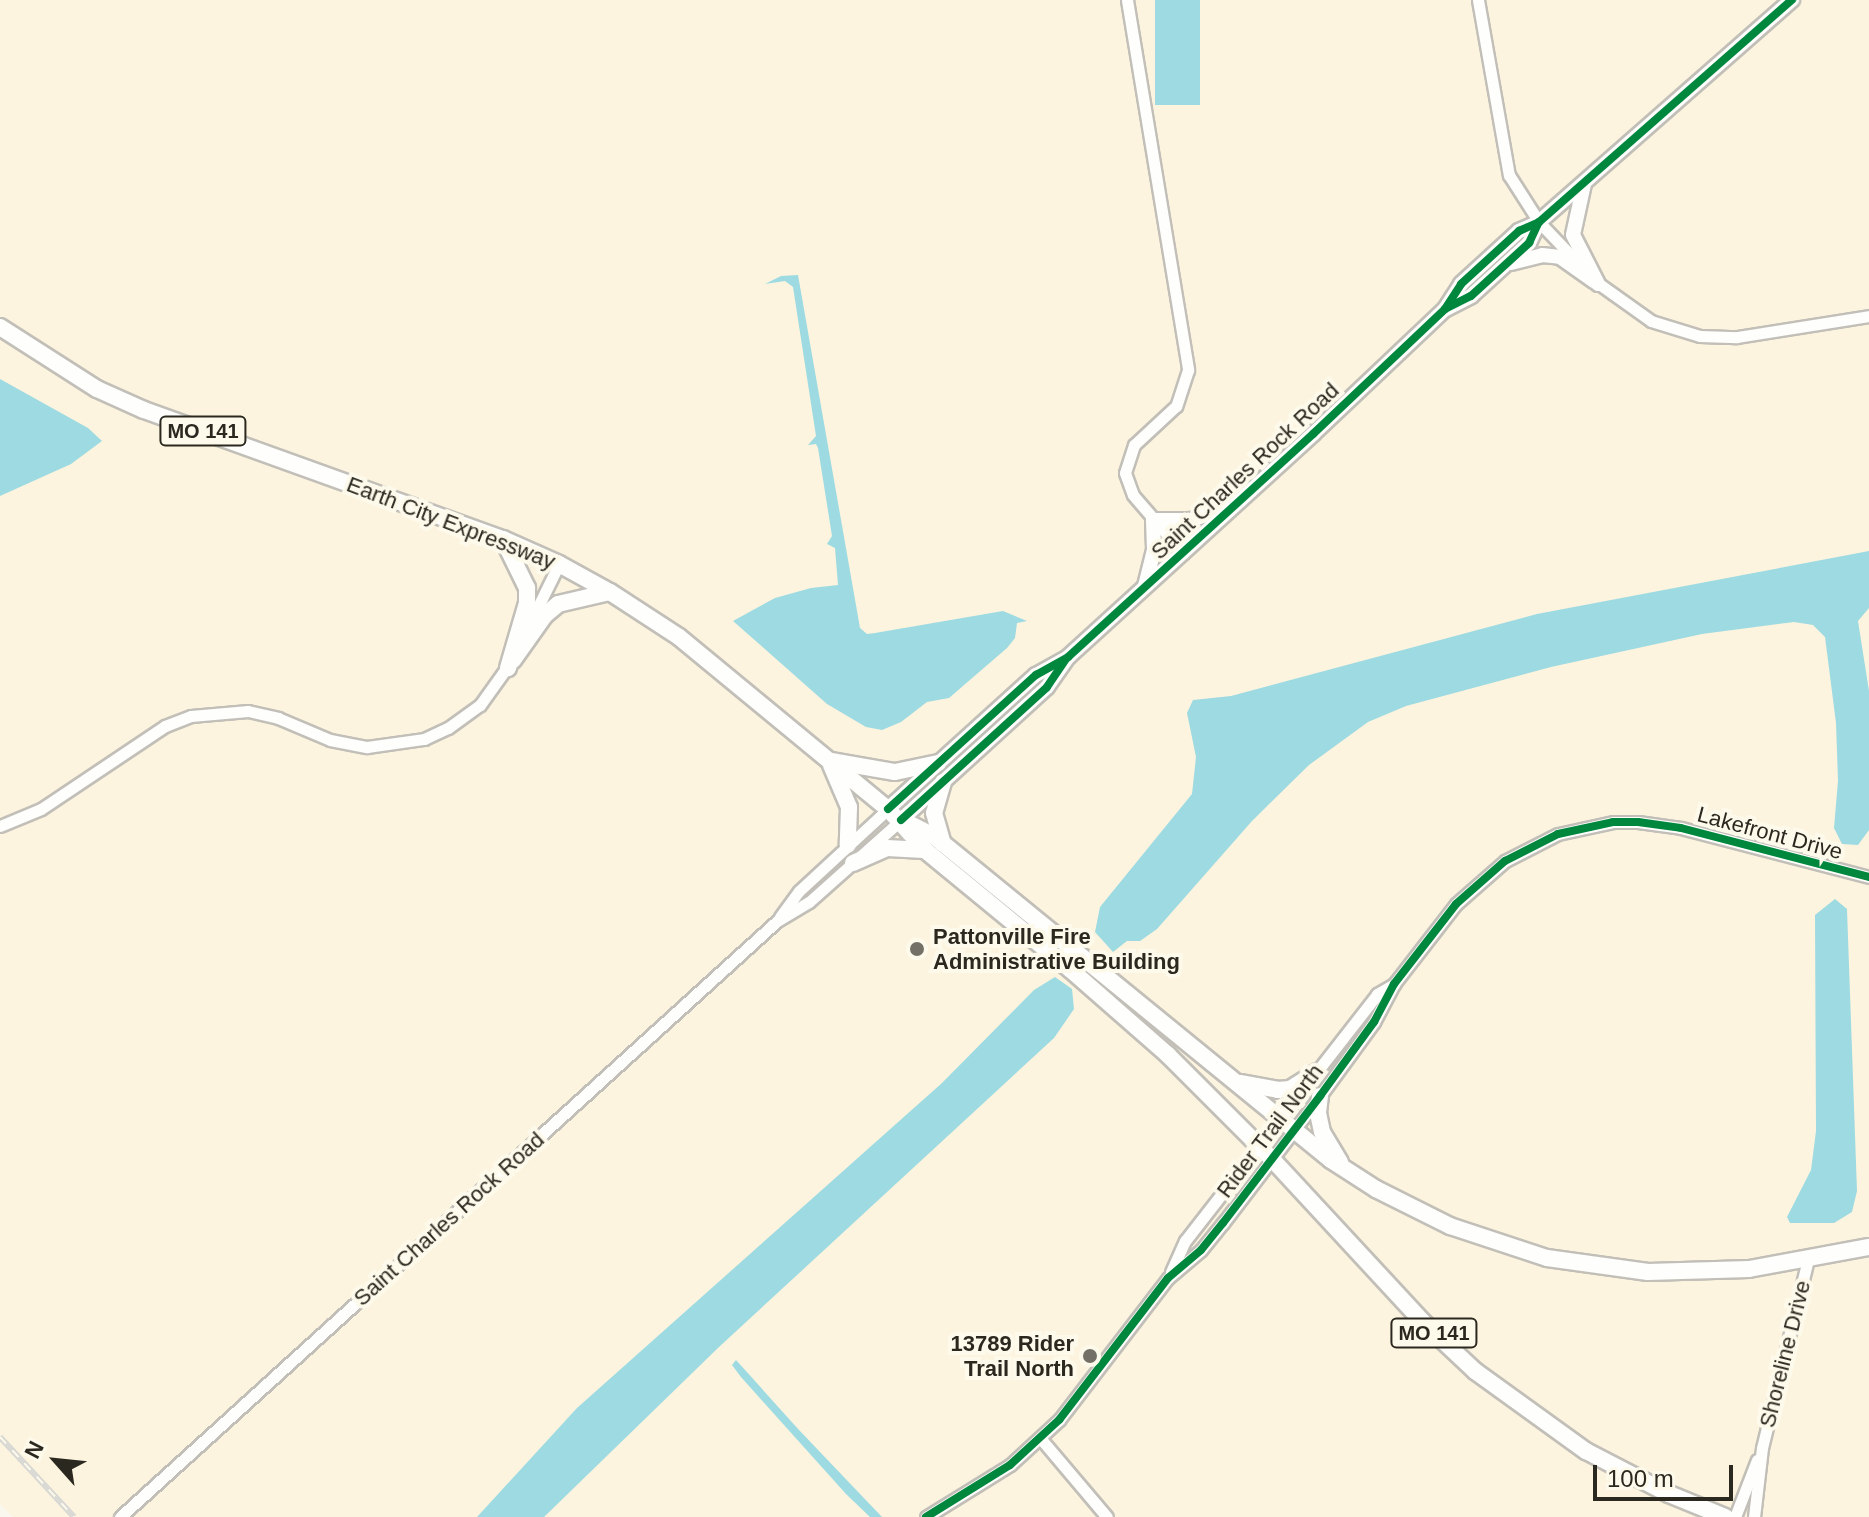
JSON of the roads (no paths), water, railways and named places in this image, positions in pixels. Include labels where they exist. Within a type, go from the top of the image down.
[{"type":"highway","name":"Earth City Expressway","points":[[0,327],[97,389],[144,410],[503,539],[559,564],[610,592],[707,658],[894,814],[943,844],[1293,1131],[1345,1170],[1450,1226],[1514,1249],[1580,1264],[1682,1273],[1749,1269],[1869,1247]]},
{"type":"highway","points":[[503,539],[527,588],[527,603],[508,668]]},
{"type":"highway","points":[[508,668],[545,615],[558,604],[610,592]]},
{"type":"highway","points":[[829,760],[895,772],[938,763]]},
{"type":"highway","points":[[829,760],[849,807],[848,845]]},
{"type":"highway","points":[[943,782],[934,813],[943,844]]},
{"type":"highway","name":"Earth City Expressway","points":[[894,814],[925,850],[1123,1014],[1259,1145],[1425,1324],[1501,1392],[1557,1432],[1616,1468],[1725,1517]]},
{"type":"highway","points":[[853,863],[886,848],[925,850]]},
{"type":"highway","points":[[1231,1080],[1278,1090],[1290,1089],[1317,1072]]},
{"type":"highway","points":[[1320,1096],[1318,1113],[1322,1132],[1345,1170]]},
{"type":"main road","name":"Saint Charles Rock Road","points":[[894,814],[938,763],[1036,675],[1068,657],[1238,503],[1445,309],[1461,284],[1519,231],[1539,222],[1792,0]]},
{"type":"main road","points":[[1585,183],[1573,235],[1598,284]]},
{"type":"main road","name":"Saint Charles Rock Road","points":[[1445,309],[1471,296],[1507,264],[1529,243],[1539,222]]},
{"type":"main road","points":[[1507,264],[1542,255],[1560,257],[1598,284]]},
{"type":"main road","points":[[1145,588],[1154,549],[1153,520],[1191,520],[1238,503]]},
{"type":"main road","name":"Saint Charles Rock Road","points":[[894,814],[943,782],[1047,687],[1068,657]]},
{"type":"street","points":[[1127,0],[1188,370],[1176,406],[1141,437],[1129,456],[1125,473],[1128,485],[1153,520],[1183,553]]},
{"type":"street","points":[[1478,0],[1503,156],[1509,175],[1539,222],[1598,284],[1651,321],[1700,336],[1737,337],[1869,316]]},
{"type":"street","points":[[0,826],[41,809],[165,726],[191,716],[248,711],[278,718],[349,745],[397,746],[424,739],[465,717],[480,705],[508,668],[559,564]]},
{"type":"street","name":"Saint Charles Rock Road","points":[[777,921],[799,891],[848,845],[894,814]]},
{"type":"street","name":"Saint Charles Rock Road","points":[[120,1517],[777,921],[809,902],[853,863],[894,814]]},
{"type":"street","name":"Rider Trail North","points":[[926,1517],[1010,1465],[1041,1439],[1168,1278],[1201,1250],[1272,1159],[1374,1022],[1394,984],[1469,889],[1526,848],[1558,834],[1613,822],[1661,824]]},
{"type":"street","name":"Lakefront Drive","points":[[1661,824],[1869,877]]},
{"type":"street","name":"Rider Trail North","points":[[1168,1278],[1185,1241],[1377,994],[1394,984]]},
{"type":"street","name":"Shoreline Drive","points":[[1754,1517],[1762,1448],[1808,1259]]},
{"type":"street","points":[[1041,1439],[1107,1517]]},
{"type":"street","name":"Shoreline Drive","points":[[1735,1517],[1762,1448]]},
{"type":"water","points":[[1155,0],[1200,0],[1200,105],[1155,105]]},
{"type":"water","points":[[798,275],[860,628],[867,634],[1003,611],[1027,621],[1017,623],[1015,638],[1007,648],[949,698],[927,702],[901,722],[882,730],[866,727],[827,704],[733,621],[775,598],[811,588],[838,585],[835,548],[827,544],[832,536],[818,448],[816,444],[808,445],[816,436],[793,287],[785,281],[765,284],[781,276]]},
{"type":"water","points":[[0,379],[88,428],[102,441],[71,464],[0,496]]},
{"type":"water","points":[[1869,551],[1869,608],[1858,621],[1869,691],[1869,830],[1858,845],[1842,844],[1834,828],[1838,781],[1836,723],[1825,637],[1813,625],[1794,622],[1702,634],[1551,667],[1406,706],[1368,722],[1309,765],[1252,821],[1157,929],[1140,941],[1127,941],[1113,952],[1095,932],[1100,907],[1192,794],[1196,757],[1187,713],[1193,700],[1231,696],[1537,614]]},
{"type":"water","points":[[1835,899],[1847,909],[1857,1191],[1852,1212],[1834,1223],[1790,1223],[1787,1217],[1811,1170],[1816,1131],[1815,915]]},
{"type":"water","points":[[1055,977],[1072,989],[1074,1009],[1054,1038],[719,1347],[544,1517],[477,1517],[577,1408],[942,1083],[1034,990]]},
{"type":"water","points":[[736,1360],[882,1517],[870,1517],[846,1494],[741,1377],[732,1365]]},
{"type":"railway","points":[[0,1437],[74,1517]]},
{"type":"place","name":"Pattonville Fire Administrative Building","points":[[917,949]]},
{"type":"place","name":"13789 Rider Trail North","points":[[1090,1356]]}]
